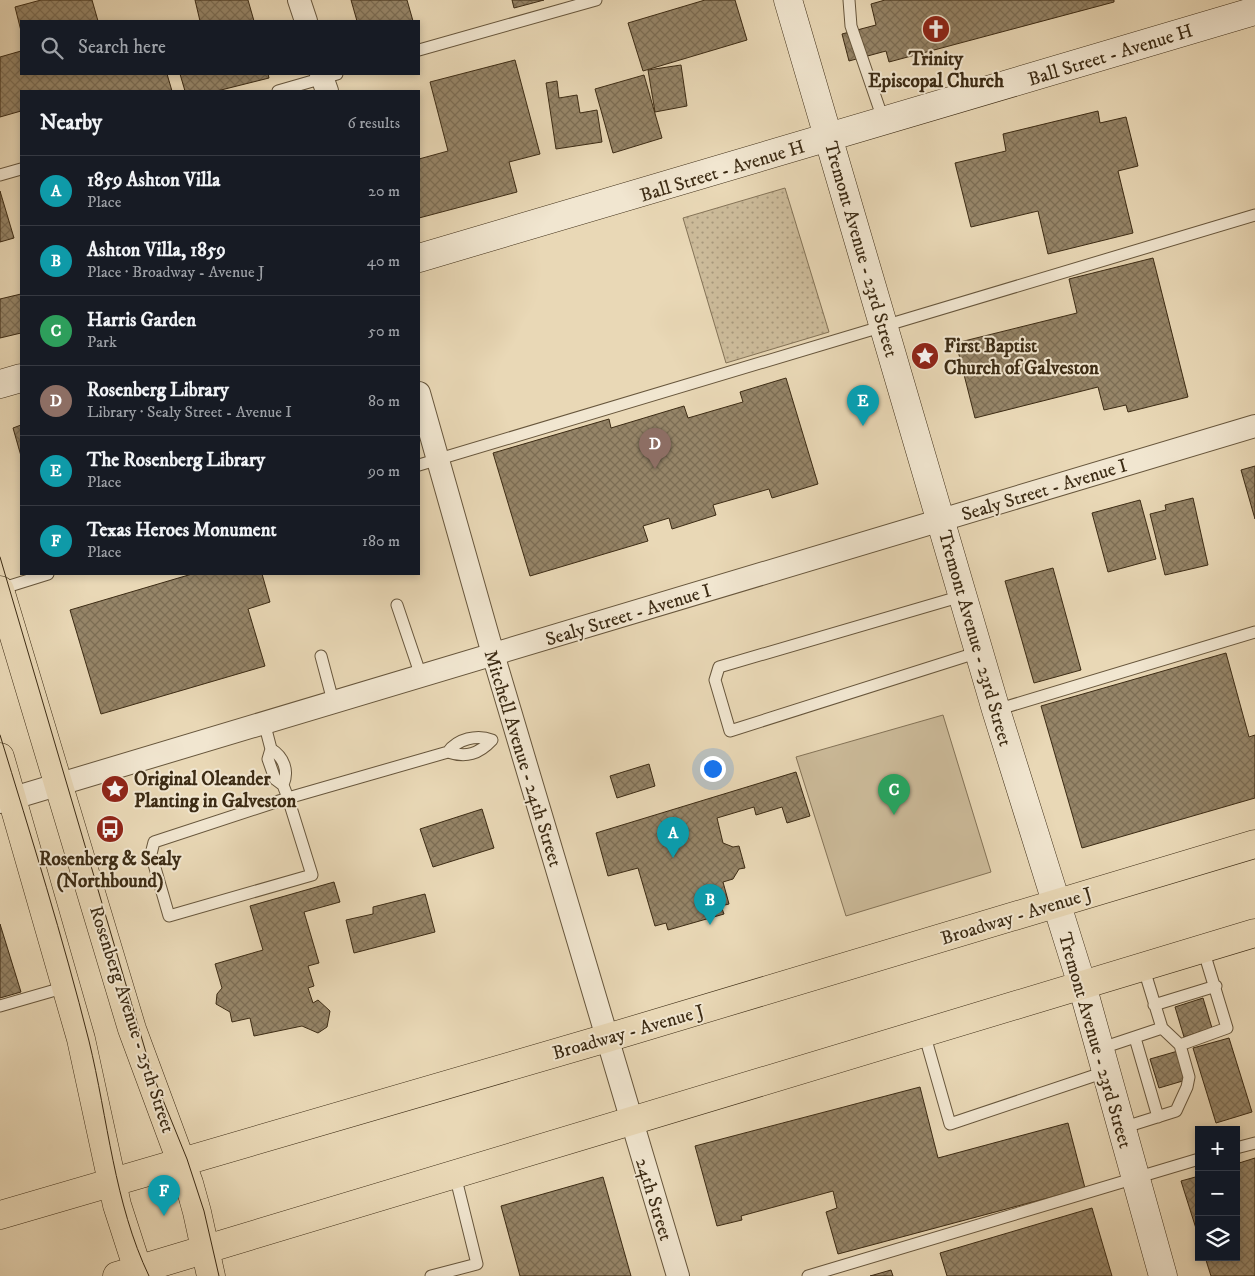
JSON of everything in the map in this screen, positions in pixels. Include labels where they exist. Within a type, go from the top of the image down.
[{"type":"main road","name":"Rosenberg Avenue - 25th Street","points":[[0,589],[132,1029],[197,1212],[211,1276]]},
{"type":"main road","points":[[0,757],[6,800],[66,986],[93,1084],[131,1274],[1255,933]]},
{"type":"main road","name":"Broadway - Avenue J","points":[[0,1214],[180,1160],[607,1038],[1255,844]]},
{"type":"street","points":[[300,0],[306,20]]},
{"type":"street","name":"Tremont Avenue - 23rd Street","points":[[788,0],[996,710],[1082,985],[1134,1179],[1163,1276]]},
{"type":"street","name":"Ball Street - Avenue H","points":[[420,258],[1255,11]]},
{"type":"street","points":[[0,384],[20,378]]},
{"type":"street","name":"Mitchell Avenue - 24th Street","points":[[420,402],[428,462],[493,654],[504,735],[607,1038],[632,1122]]},
{"type":"street","name":"Sealy Street - Avenue I","points":[[6,800],[1255,426]]},
{"type":"street","name":"24th Street","points":[[632,1122],[678,1276]]},
{"type":"lane","points":[[420,50],[596,0]]},
{"type":"lane","points":[[849,0],[851,26],[884,122]]},
{"type":"lane","points":[[282,90],[327,79]]},
{"type":"lane","points":[[0,175],[20,168]]},
{"type":"lane","points":[[428,462],[1255,215]]},
{"type":"lane","points":[[0,589],[45,575]]},
{"type":"lane","points":[[962,596],[719,667],[715,680],[730,731],[979,652]]},
{"type":"lane","points":[[397,605],[421,676]]},
{"type":"lane","points":[[996,710],[1255,632]]},
{"type":"lane","points":[[321,656],[333,701]]},
{"type":"lane","points":[[264,722],[272,749],[280,754],[287,775],[283,785],[288,798],[312,875],[169,916],[151,854],[154,842],[288,798],[448,752],[462,757],[483,750],[504,735]]},
{"type":"lane","points":[[1180,1045],[1227,1028],[1216,986],[1203,949]]},
{"type":"lane","points":[[1120,1128],[1176,1111],[1187,1087],[1189,1077],[1180,1045],[1162,1028],[1143,966]]},
{"type":"lane","points":[[0,1006],[66,986]]},
{"type":"lane","points":[[1154,1005],[1216,986]]},
{"type":"lane","points":[[924,1033],[950,1124],[1102,1061],[1135,1038],[1162,1028]]},
{"type":"lane","points":[[1135,1038],[1158,1116]]},
{"type":"lane","points":[[1240,1147],[1255,1143]]},
{"type":"lane","points":[[808,1276],[1195,1161]]},
{"type":"lane","points":[[455,1175],[481,1276]]},
{"type":"lane","points":[[432,1276],[477,1264]]},
{"type":"shaded area","points":[[785,188],[829,332],[726,363],[683,218]]},
{"type":"shaded area","points":[[943,715],[991,872],[846,916],[796,757]]},
{"type":"building","points":[[41,0],[92,0],[98,20],[20,20],[20,27],[15,7]]},
{"type":"building","points":[[195,0],[248,0],[254,20],[200,20]]},
{"type":"building","points":[[351,0],[407,0],[413,20],[357,20]]},
{"type":"building","points":[[512,0],[544,0],[514,8]]},
{"type":"building","points":[[705,0],[735,0],[747,40],[643,71],[628,23]]},
{"type":"building","name":"Trinity Episcopal Church","points":[[885,0],[1114,0],[1114,2],[889,62],[886,51],[849,61],[842,34],[876,25],[871,4]]},
{"type":"building","points":[[20,51],[20,75],[167,75],[172,90],[20,90],[20,111],[0,117],[0,57]]},
{"type":"building","points":[[515,60],[540,154],[509,162],[517,192],[420,218],[420,159],[448,151],[430,82]]},
{"type":"building","points":[[681,65],[687,106],[655,112],[648,70]]},
{"type":"building","points":[[180,75],[268,75],[269,78],[221,90],[185,90]]},
{"type":"building","points":[[644,75],[662,138],[613,153],[595,89]]},
{"type":"building","points":[[557,81],[559,98],[577,95],[580,113],[597,110],[602,142],[556,149],[546,83]]},
{"type":"building","points":[[1098,111],[1100,123],[1126,117],[1138,166],[1118,171],[1133,233],[1048,254],[1038,211],[971,227],[955,163],[1006,151],[1003,134]]},
{"type":"building","points":[[0,191],[14,238],[0,242]]},
{"type":"building","points":[[1153,258],[1188,397],[1128,412],[1126,405],[1104,410],[1098,387],[975,418],[956,343],[1077,313],[1069,279]]},
{"type":"building","points":[[20,294],[20,333],[0,338],[0,299]]},
{"type":"building","points":[[786,378],[818,484],[772,498],[769,489],[713,505],[716,515],[672,529],[669,518],[643,526],[648,541],[530,576],[493,453],[609,419],[611,428],[684,406],[688,418],[743,402],[740,392]]},
{"type":"building","points":[[20,425],[20,452],[13,428]]},
{"type":"building","points":[[1255,466],[1255,519],[1241,470]]},
{"type":"building","points":[[1193,498],[1208,565],[1165,575],[1150,514],[1166,510],[1165,505]]},
{"type":"building","points":[[1140,500],[1156,559],[1108,572],[1092,513]]},
{"type":"building","points":[[1053,568],[1081,670],[1034,683],[1005,581]]},
{"type":"building","points":[[189,575],[262,575],[270,602],[248,609],[265,666],[101,714],[70,610]]},
{"type":"building","points":[[1226,653],[1249,737],[1255,735],[1255,798],[1082,848],[1041,706]]},
{"type":"building","points":[[649,764],[655,786],[617,798],[610,776]]},
{"type":"building","points":[[796,772],[810,816],[787,823],[782,807],[756,815],[754,807],[717,818],[723,843],[733,847],[739,846],[745,868],[739,869],[733,879],[723,882],[729,904],[721,906],[724,914],[668,930],[666,923],[655,926],[638,868],[608,876],[596,833]]},
{"type":"building","points":[[482,809],[494,848],[433,867],[420,829]]},
{"type":"building","points":[[334,882],[340,902],[304,912],[319,963],[308,966],[314,986],[308,988],[313,1003],[318,1000],[330,1011],[327,1027],[318,1033],[302,1026],[254,1036],[250,1018],[232,1022],[230,1012],[216,1004],[217,994],[222,988],[215,964],[263,950],[250,906]]},
{"type":"building","points":[[425,894],[435,932],[354,953],[346,920],[373,914],[373,907]]},
{"type":"building","points":[[0,924],[21,992],[0,998]]},
{"type":"building","points":[[1203,998],[1212,1028],[1184,1037],[1175,1007]]},
{"type":"building","points":[[1229,1038],[1252,1112],[1216,1123],[1193,1048]]},
{"type":"building","points":[[1178,1051],[1186,1080],[1159,1088],[1150,1059]]},
{"type":"building","points":[[920,1087],[938,1158],[1068,1123],[1085,1188],[838,1254],[826,1212],[837,1208],[833,1191],[741,1216],[742,1220],[717,1226],[695,1146]]},
{"type":"building","points":[[1255,1158],[1255,1276],[1211,1276],[1206,1261],[1240,1261],[1240,1163]]},
{"type":"building","points":[[603,1177],[631,1276],[520,1276],[501,1206]]},
{"type":"building","points":[[1195,1177],[1195,1225],[1181,1181]]},
{"type":"building","points":[[1092,1208],[1112,1276],[947,1276],[940,1253]]},
{"type":"building","points":[[891,1270],[893,1276],[870,1276]]},
{"type":"tram line","points":[[0,557],[152,1073],[187,1159],[204,1211],[219,1276]]},
{"type":"tram line","points":[[0,735],[79,1002],[96,1070],[120,1190],[137,1248],[149,1276]]},
{"type":"place","name":"Trinity Episcopal Church","points":[[936,29]]},
{"type":"place","name":"First Baptist Church of Galveston","points":[[925,356]]},
{"type":"place","name":"The Rosenberg Library","points":[[863,426]]},
{"type":"place","name":"Rosenberg Library","points":[[655,469]]},
{"type":"place","name":"Original Oleander Planting in Galveston","points":[[115,789]]},
{"type":"place","name":"Harris Garden","points":[[894,815]]},
{"type":"place","name":"Rosenberg & Sealy (Northbound)","points":[[110,829]]},
{"type":"place","name":"1859 Ashton Villa","points":[[673,858]]},
{"type":"place","name":"Ashton Villa, 1859","points":[[710,925]]},
{"type":"place","name":"Texas Heroes Monument","points":[[164,1216]]}]
